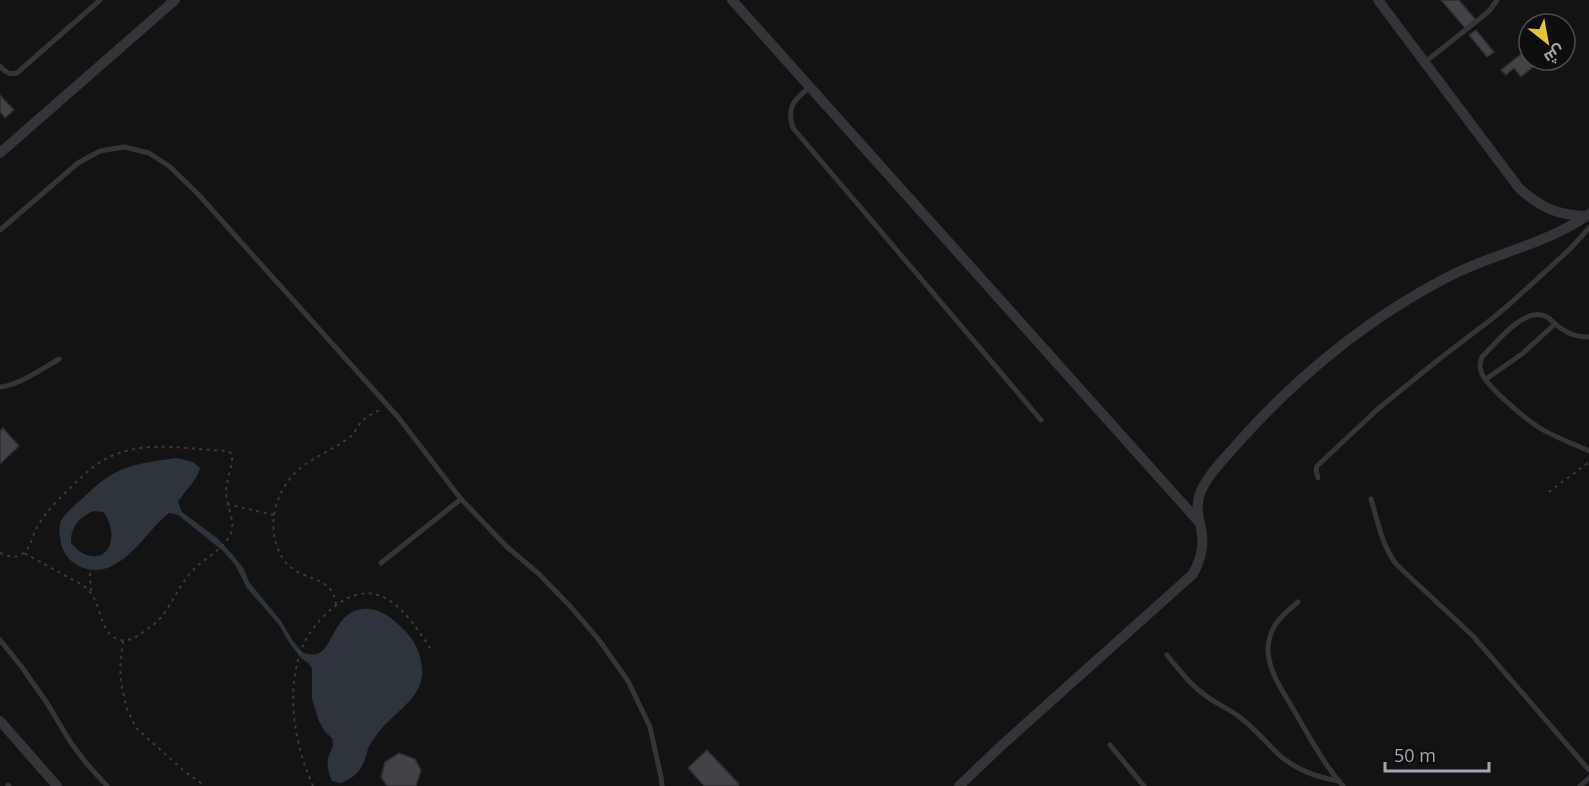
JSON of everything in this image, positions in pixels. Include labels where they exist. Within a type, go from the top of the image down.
[{"type":"street","points":[[0,153],[175,0]]},
{"type":"street","points":[[732,0],[1198,522]]},
{"type":"street","points":[[1378,0],[1519,188],[1533,201],[1550,210],[1567,216],[1588,215]]},
{"type":"street","points":[[959,786],[1193,574],[1202,556],[1203,536],[1198,522],[1197,507],[1200,492],[1208,478],[1252,427],[1288,391],[1368,326],[1411,298],[1456,273],[1560,232],[1588,215]]},
{"type":"street","points":[[0,721],[57,786]]},
{"type":"lane","points":[[0,66],[6,72],[17,73],[100,0]]},
{"type":"lane","points":[[1425,62],[1482,17],[1497,0]]},
{"type":"lane","points":[[810,87],[794,102],[790,111],[793,128],[1041,420]]},
{"type":"lane","points":[[0,230],[78,163],[100,151],[124,147],[148,153],[169,166],[198,194],[388,406],[461,499],[507,547],[539,574],[599,640],[628,681],[650,728],[662,786]]},
{"type":"lane","points":[[1318,478],[1317,466],[1351,434],[1408,383],[1493,318],[1570,249],[1589,228]]},
{"type":"lane","points":[[1589,337],[1573,335],[1546,316],[1532,314],[1520,320],[1482,357],[1480,363],[1480,369],[1486,379],[1518,412],[1538,427],[1589,451]]},
{"type":"lane","points":[[1486,379],[1522,354],[1555,324]]},
{"type":"lane","points":[[0,387],[6,387],[59,359]]},
{"type":"lane","points":[[1371,498],[1384,544],[1396,564],[1473,636],[1589,771]]},
{"type":"lane","points":[[381,563],[461,499]]},
{"type":"lane","points":[[1298,602],[1274,626],[1268,643],[1269,661],[1279,685],[1341,784]]},
{"type":"lane","points":[[0,640],[41,694],[87,764],[107,786]]},
{"type":"lane","points":[[1167,656],[1194,686],[1253,728],[1290,764],[1305,772],[1341,784]]},
{"type":"lane","points":[[1110,745],[1144,786]]},
{"type":"lane","points":[[1580,786],[1589,778]]},
{"type":"path","points":[[336,605],[336,598],[330,587],[299,573],[285,561],[277,546],[273,530],[274,516],[279,497],[294,474],[322,453],[350,437],[368,416],[388,406]]},
{"type":"path","points":[[0,553],[18,556],[24,553],[36,528],[52,507],[89,471],[127,450],[141,447],[190,447],[228,451],[232,454],[226,490],[232,528],[227,539],[216,552],[194,570],[162,616],[152,626],[131,639],[123,641],[115,639],[91,593],[90,573]]},
{"type":"path","points":[[1549,492],[1589,462]]},
{"type":"path","points":[[227,504],[274,516]]},
{"type":"path","points":[[24,553],[76,581],[91,593]]},
{"type":"path","points":[[313,786],[298,743],[294,716],[297,662],[302,645],[311,630],[336,605],[356,594],[367,592],[381,596],[399,607],[412,620],[432,651]]},
{"type":"path","points":[[123,641],[120,668],[122,688],[127,710],[136,728],[171,760],[205,786]]},
{"type":"shaded area","points":[[177,458],[193,462],[200,468],[194,481],[178,502],[182,512],[217,538],[233,555],[244,569],[249,582],[281,621],[303,653],[317,654],[328,644],[342,620],[349,614],[358,610],[370,609],[393,619],[416,645],[421,662],[420,684],[409,702],[375,737],[361,768],[351,778],[341,783],[332,781],[330,776],[328,763],[333,746],[332,738],[325,732],[319,721],[312,699],[312,668],[301,658],[279,625],[247,588],[235,565],[223,551],[178,515],[169,513],[128,555],[104,569],[81,567],[64,552],[60,536],[61,521],[93,489],[111,475],[126,468]],"holes":[[[93,511],[103,512],[111,528],[110,545],[100,555],[92,556],[82,553],[71,543],[74,528],[79,520]]]},
{"type":"building","points":[[1441,0],[1459,0],[1476,20],[1466,29]]},
{"type":"building","points":[[1476,30],[1494,52],[1487,57],[1469,35]]},
{"type":"building","points":[[1517,57],[1517,72],[1514,68],[1506,75],[1501,70]]},
{"type":"building","points":[[1517,72],[1527,72],[1521,77]]},
{"type":"building","points":[[0,95],[14,110],[5,118],[0,112]]},
{"type":"building","points":[[3,428],[19,446],[0,464],[0,431]]},
{"type":"building","points":[[707,750],[739,784],[738,786],[704,786],[688,768]]},
{"type":"building","points":[[399,753],[415,759],[421,770],[416,786],[387,786],[381,777],[385,762]]}]
